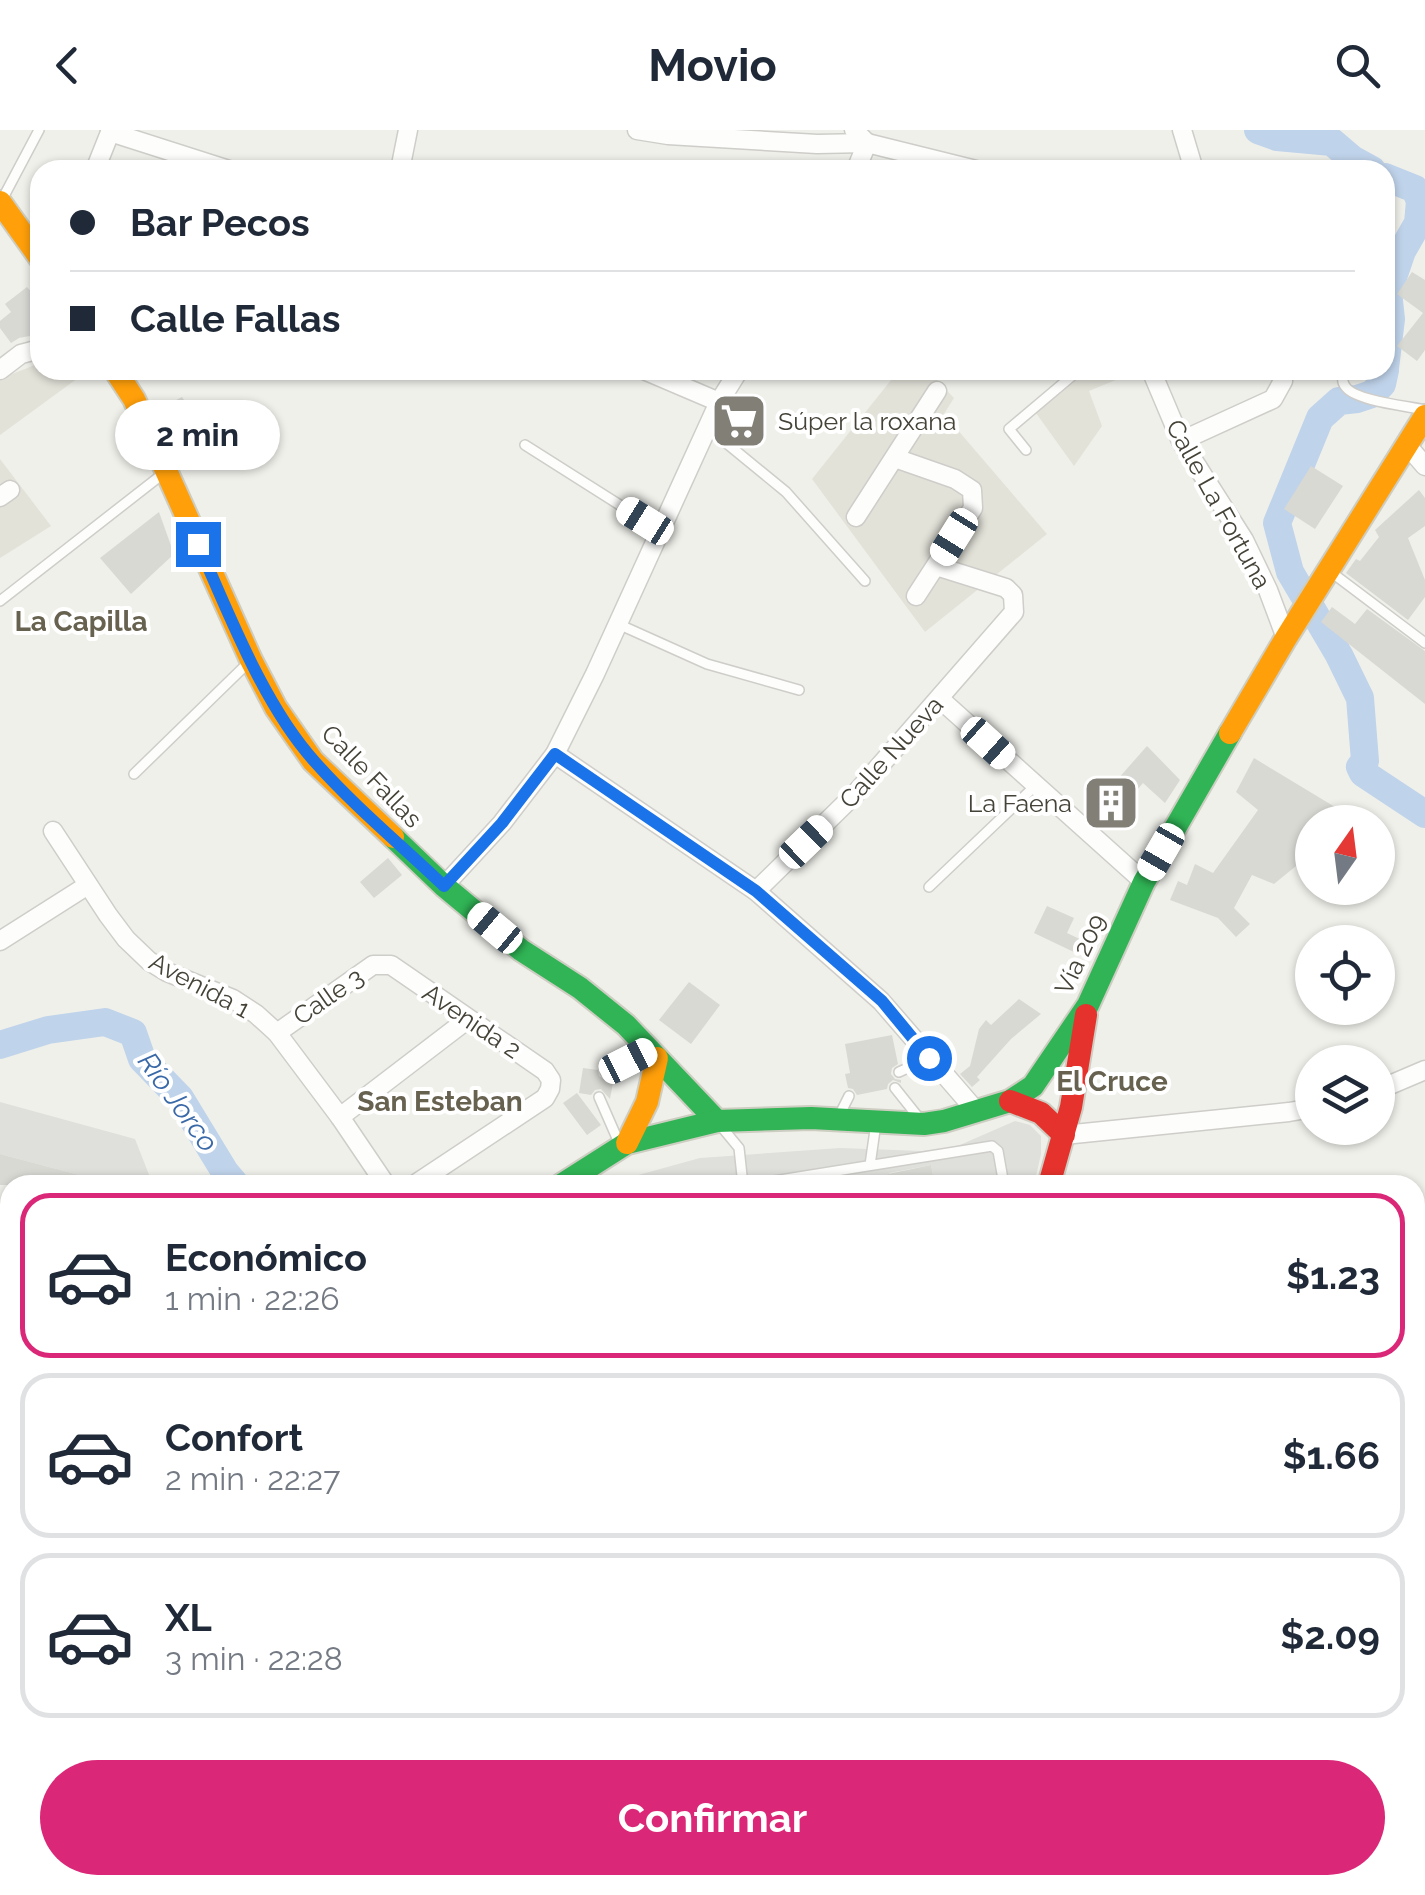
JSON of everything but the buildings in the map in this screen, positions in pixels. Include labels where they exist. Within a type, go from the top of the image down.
[{"type":"main road","points":[[0,202],[30,244]]},
{"type":"main road","name":"Calle Fallas","points":[[122,380],[251,660],[276,708],[313,761],[444,886],[521,950],[580,988],[626,1025],[717,1120]]},
{"type":"main road","name":"Vía 209","points":[[577,1175],[624,1145],[717,1120],[838,1119],[924,1124],[1010,1101],[1033,1086],[1088,1005],[1144,882],[1290,632],[1425,413]]},
{"type":"main road","points":[[1052,1175],[1064,1136],[1088,1005]]},
{"type":"main road","points":[[624,1145],[647,1102],[654,1054]]},
{"type":"main road","points":[[1033,1086],[1056,1106],[1064,1136]]},
{"type":"main road","points":[[1010,1101],[1028,1104],[1042,1112],[1064,1136]]},
{"type":"street","points":[[402,160],[408,130]]},
{"type":"street","points":[[637,130],[798,142],[861,136],[942,160]]},
{"type":"street","points":[[1182,130],[1191,160]]},
{"type":"street","points":[[99,160],[111,131],[199,160]]},
{"type":"street","points":[[0,370],[30,352]]},
{"type":"street","points":[[667,380],[719,402]]},
{"type":"street","points":[[444,886],[502,823],[555,754],[733,380]]},
{"type":"street","name":"Calle La Fortuna","points":[[1155,380],[1181,441],[1244,540],[1290,632]]},
{"type":"street","points":[[1181,441],[1273,399],[1283,380]]},
{"type":"street","points":[[856,518],[937,391]]},
{"type":"street","points":[[1406,444],[1425,466]]},
{"type":"street","points":[[894,458],[972,490],[972,508],[916,596]]},
{"type":"street","name":"Calle Nueva","points":[[756,891],[856,793],[1014,612],[1014,595],[1006,588],[936,566]]},
{"type":"street","points":[[940,699],[1144,882]]},
{"type":"street","points":[[555,754],[756,891],[882,1001],[977,1112]]},
{"type":"street","name":"Avenida 1","points":[[53,832],[126,938],[149,961],[233,998],[277,1033],[379,1175]]},
{"type":"street","points":[[0,941],[88,885]]},
{"type":"street","name":"Calle 3","points":[[277,1033],[373,965],[381,964]]},
{"type":"street","name":"Avenida 2","points":[[381,964],[391,966],[545,1071],[551,1080],[545,1098],[429,1175]]},
{"type":"street","points":[[340,1117],[468,1019]]},
{"type":"street","points":[[1395,1083],[1425,1070]]},
{"type":"street","points":[[1064,1136],[1295,1111]]},
{"type":"lane","points":[[0,202],[39,130]]},
{"type":"lane","points":[[1026,450],[1008,430],[1067,380]]},
{"type":"lane","points":[[1343,380],[1354,394],[1425,413]]},
{"type":"lane","points":[[708,428],[786,492],[865,581]]},
{"type":"lane","points":[[524,445],[662,528]]},
{"type":"lane","points":[[0,601],[166,472]]},
{"type":"lane","points":[[1324,577],[1425,644]]},
{"type":"lane","points":[[618,624],[707,664],[799,690]]},
{"type":"lane","points":[[134,774],[251,660]]},
{"type":"lane","points":[[929,887],[1035,786]]},
{"type":"lane","points":[[606,1072],[654,1054]]},
{"type":"lane","points":[[899,1072],[929,1058]]},
{"type":"lane","points":[[894,1088],[924,1124]]},
{"type":"lane","points":[[838,1119],[849,1096]]},
{"type":"lane","points":[[599,1097],[624,1145]]},
{"type":"lane","points":[[717,1120],[739,1148],[744,1175]]},
{"type":"lane","points":[[870,1165],[876,1122]]},
{"type":"lane","points":[[808,1175],[992,1146],[996,1148],[1002,1175]]},
{"type":"shaded area","points":[[0,363],[12,374],[30,367],[30,380],[75,380],[0,435]]},
{"type":"shaded area","points":[[891,380],[937,380],[954,398],[944,414],[1047,534],[925,632],[812,479]]},
{"type":"shaded area","points":[[1074,380],[1116,380],[1089,391],[1102,426],[1074,466],[1036,413]]},
{"type":"shaded area","points":[[0,459],[51,526],[0,558]]},
{"type":"shaded area","points":[[0,1102],[135,1139],[149,1175],[79,1175],[0,1154]]},
{"type":"shaded area","points":[[1015,1121],[1030,1125],[1041,1136],[1036,1175],[933,1175],[931,1165],[889,1175],[638,1175],[700,1158],[840,1148],[953,1148]]},
{"type":"waterway","points":[[1258,130],[1277,137],[1332,142],[1354,160]]},
{"type":"waterway","points":[[1395,181],[1415,189],[1420,201],[1418,223],[1395,272]]},
{"type":"waterway","points":[[1383,380],[1372,394],[1339,401],[1320,418],[1277,523],[1290,572],[1360,698],[1363,773],[1425,814]]},
{"type":"waterway","name":"Río Jorco","points":[[0,1045],[48,1030],[105,1022],[133,1033],[142,1059],[180,1098],[228,1175]]},
{"type":"traffic: fast","points":[[577,1175],[627,1143],[717,1121],[811,1118],[924,1124],[1010,1101],[1033,1086],[1088,1005],[1144,882],[1230,733]]},
{"type":"traffic: fast","points":[[393,837],[521,950],[580,988],[626,1025],[717,1121]]},
{"type":"traffic: slow","points":[[0,202],[30,244]]},
{"type":"traffic: slow","points":[[122,380],[134,399],[276,708],[313,761],[393,837]]},
{"type":"traffic: slow","points":[[1230,733],[1425,416]]},
{"type":"traffic: slow","points":[[627,1143],[647,1102],[657,1058]]},
{"type":"traffic: jam","points":[[1052,1175],[1071,1107],[1086,1015]]},
{"type":"traffic: jam","points":[[1010,1101],[1041,1113],[1064,1135]]},
{"type":"place","name":"Súper la roxana","points":[[739,421]]},
{"type":"place","name":"La Faena","points":[[1111,803]]},
{"type":"district","name":"La Capilla","points":[[81,621]]},
{"type":"district","name":"El Cruce","points":[[1112,1081]]},
{"type":"district","name":"San Esteban","points":[[440,1101]]},
{"type":"route","points":[[198,544],[276,708],[313,761],[444,886],[502,823],[555,754],[756,891],[882,1001],[929,1058]]}]
